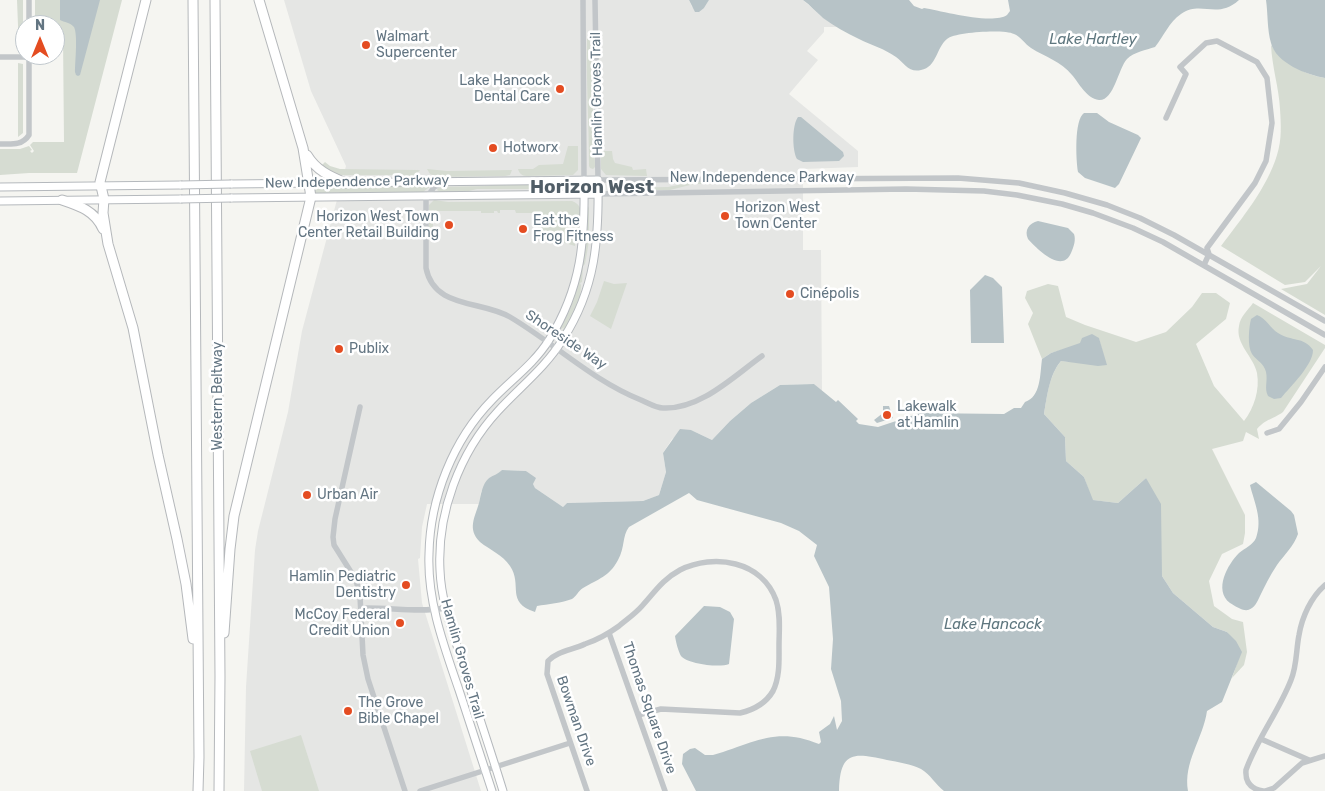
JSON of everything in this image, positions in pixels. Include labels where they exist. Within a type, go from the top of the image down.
[{"type":"highway","points":[[108,244],[100,178],[146,0]]},
{"type":"highway","name":"Western Beltway","points":[[193,0],[198,791]]},
{"type":"highway","name":"Western Beltway","points":[[215,0],[220,676],[219,791]]},
{"type":"highway","points":[[220,676],[234,516],[311,197],[303,148],[259,0]]},
{"type":"highway","points":[[303,148],[313,164],[321,171],[346,183]]},
{"type":"highway","points":[[62,200],[86,209],[101,224],[133,328],[158,455],[177,538],[188,601],[198,704]]},
{"type":"main road","name":"Hamlin Groves Trail","points":[[492,791],[434,610],[428,569],[430,534],[438,494],[454,454],[491,401],[532,361],[548,342],[566,305],[579,265],[584,234],[584,180]]},
{"type":"main road","name":"New Independence Parkway","points":[[0,187],[598,180]]},
{"type":"main road","name":"Hamlin Groves Trail","points":[[503,791],[445,608],[440,570],[441,536],[449,498],[470,448],[497,411],[536,374],[557,348],[580,307],[593,269],[598,231],[598,180]]},
{"type":"main road","name":"New Independence Parkway","points":[[0,201],[599,194]]},
{"type":"street","points":[[29,0],[29,15]]},
{"type":"street","name":"Hamlin Groves Trail","points":[[584,0],[584,180]]},
{"type":"street","name":"Hamlin Groves Trail","points":[[595,0],[598,180]]},
{"type":"street","points":[[583,21],[595,20]]},
{"type":"street","points":[[1166,118],[1186,74],[1180,67],[1206,42],[1216,41],[1257,62],[1267,78],[1272,123],[1266,161],[1255,183],[1207,248],[1209,254],[1204,265]]},
{"type":"street","points":[[0,57],[15,56]]},
{"type":"street","points":[[0,144],[18,144],[29,135],[29,65]]},
{"type":"street","name":"New Independence Parkway","points":[[598,180],[828,177],[958,178],[1019,183],[1107,205],[1174,235],[1325,321]]},
{"type":"street","points":[[427,196],[434,187],[447,181]]},
{"type":"street","name":"New Independence Parkway","points":[[599,194],[906,189],[984,191],[1017,195],[1094,213],[1133,228],[1163,242],[1325,335]]},
{"type":"street","name":"Shoreside Way","points":[[427,196],[426,268],[437,290],[444,296],[454,300],[508,316],[616,389],[663,408],[691,404],[714,391],[762,356]]},
{"type":"street","points":[[1267,433],[1278,429],[1301,402],[1325,367]]},
{"type":"street","points":[[360,407],[335,519],[333,537],[334,545],[356,580],[361,608],[363,655],[368,679],[404,791]]},
{"type":"street","name":"Bowman Drive","points":[[587,791],[547,674],[548,661],[555,654],[585,645],[609,633],[641,607],[657,586],[669,576],[694,564],[705,562],[731,563],[746,567],[763,580],[775,598],[779,618],[778,672],[773,690],[760,705],[750,711],[740,713],[669,709],[652,710],[638,715]]},
{"type":"street","points":[[1325,585],[1305,612],[1291,680],[1247,766],[1245,775],[1251,786],[1264,791],[1274,788],[1296,767],[1309,760],[1325,756]]},
{"type":"street","points":[[361,608],[379,607],[412,611],[445,608]]},
{"type":"street","name":"Thomas Square Drive","points":[[609,633],[664,791]]},
{"type":"street","points":[[1261,739],[1309,760]]},
{"type":"street","points":[[420,791],[570,743]]},
{"type":"shaded area","points":[[17,0],[23,0],[23,15],[18,15]]},
{"type":"shaded area","points":[[35,0],[122,0],[77,173],[0,175],[0,149],[20,149],[29,146],[32,153],[34,151],[30,145],[33,142],[64,142],[65,15],[35,15]]},
{"type":"shaded area","points":[[284,0],[689,0],[692,7],[704,8],[709,0],[803,0],[822,17],[838,27],[824,27],[824,32],[807,51],[818,60],[789,94],[858,151],[858,167],[803,169],[803,250],[821,250],[822,391],[814,384],[780,385],[751,403],[712,440],[691,430],[672,439],[663,453],[666,472],[659,495],[643,501],[567,503],[563,507],[535,488],[534,480],[526,471],[502,470],[496,476],[489,478],[481,492],[479,504],[427,504],[422,527],[420,558],[418,559],[422,603],[481,791],[244,791],[246,687],[255,550],[258,531],[288,412],[302,331],[346,166],[311,91]]},
{"type":"shaded area","points":[[588,38],[590,40],[594,119],[595,167],[593,169],[589,166]]},
{"type":"shaded area","points":[[1271,45],[1281,57],[1295,67],[1325,78],[1325,315],[1281,289],[1307,284],[1321,266],[1305,282],[1285,285],[1221,246],[1260,191],[1273,167],[1279,149],[1281,132],[1280,109]]},
{"type":"shaded area","points":[[18,65],[23,65],[23,133],[18,137]]},
{"type":"shaded area","points":[[568,146],[578,146],[578,170],[573,175],[526,176],[519,172],[518,169],[533,169],[539,165],[563,164]]},
{"type":"shaded area","points":[[601,151],[612,151],[615,163],[632,167],[633,170],[646,169],[647,176],[606,175],[601,169]]},
{"type":"shaded area","points":[[325,162],[330,166],[340,169],[420,170],[413,178],[391,175],[336,175],[320,167]]},
{"type":"shaded area","points":[[427,169],[447,171],[512,170],[510,175],[505,176],[438,177],[430,174]]},
{"type":"shaded area","points":[[730,181],[730,184],[694,184],[670,190],[610,189],[668,187],[693,182]]},
{"type":"shaded area","points":[[498,184],[572,184],[574,186],[569,189],[477,189],[465,192],[440,192],[437,190],[439,187]]},
{"type":"shaded area","points":[[432,185],[423,192],[315,193],[313,188],[316,187]]},
{"type":"shaded area","points":[[434,200],[448,202],[572,201],[580,208],[581,213],[578,242],[575,241],[575,246],[551,236],[536,236],[538,235],[538,213],[516,213],[515,210],[500,210],[500,213],[497,211],[494,211],[494,213],[481,213],[481,211],[433,211],[433,241],[431,241],[429,239],[429,205]]},
{"type":"shaded area","points":[[589,206],[589,241],[583,266],[582,282],[580,283],[580,300],[562,332],[564,327],[560,330],[573,301],[582,271]]},
{"type":"shaded area","points":[[604,281],[614,284],[627,283],[611,329],[590,316]]},
{"type":"shaded area","points":[[1048,284],[1058,286],[1066,317],[1136,342],[1166,332],[1192,307],[1202,293],[1216,293],[1230,303],[1226,319],[1196,344],[1214,386],[1244,421],[1251,410],[1255,398],[1258,379],[1255,367],[1242,345],[1239,326],[1253,303],[1325,345],[1325,348],[1283,412],[1257,429],[1259,439],[1246,432],[1243,441],[1212,449],[1245,515],[1243,544],[1222,554],[1209,581],[1214,606],[1232,619],[1243,622],[1247,652],[1244,665],[1232,678],[1241,652],[1227,632],[1213,627],[1173,593],[1162,576],[1146,478],[1118,503],[1092,500],[1084,477],[1066,461],[1065,437],[1044,414],[1051,379],[1061,361],[1106,365],[1099,339],[1051,353],[1042,359],[1028,324],[1033,313],[1025,298],[1027,291]]},
{"type":"shaded area","points":[[301,735],[319,791],[262,791],[250,751]]},
{"type":"water","points":[[60,0],[100,0],[80,75],[78,76],[75,72],[76,42],[74,27],[65,22],[65,15],[60,15]]},
{"type":"water","points":[[689,0],[709,0],[704,8],[699,12],[695,12]]},
{"type":"water","name":"Lake Hartley","points":[[803,0],[909,0],[914,6],[922,9],[990,19],[1007,15],[1010,11],[1008,0],[1239,0],[1223,9],[1195,9],[1181,14],[1170,25],[1155,47],[1137,53],[1127,59],[1112,90],[1104,99],[1099,100],[1094,99],[1083,90],[1063,66],[1031,48],[1018,36],[1009,32],[969,33],[947,39],[930,65],[917,71],[907,67],[883,49],[854,37],[831,24]]},
{"type":"water","points":[[1266,0],[1325,0],[1325,78],[1293,67],[1274,50],[1269,33]]},
{"type":"water","points":[[1084,113],[1097,113],[1109,122],[1141,138],[1119,184],[1115,188],[1085,178],[1078,172],[1077,132]]},
{"type":"water","points":[[798,117],[801,117],[843,152],[844,156],[839,161],[803,162],[797,159],[793,138]]},
{"type":"water","points":[[1038,221],[1068,228],[1074,234],[1074,245],[1067,259],[1062,261],[1050,258],[1028,239],[1028,227]]},
{"type":"water","points":[[985,275],[993,278],[1002,287],[1004,343],[971,343],[970,290]]},
{"type":"water","points":[[1257,315],[1263,318],[1278,333],[1301,341],[1313,350],[1306,369],[1281,398],[1274,399],[1268,396],[1265,369],[1250,351],[1250,322]]},
{"type":"water","name":"Lake Hancock","points":[[1092,334],[1099,338],[1107,365],[1098,366],[1061,361],[1051,379],[1048,393],[1044,414],[1065,437],[1066,461],[1084,477],[1093,500],[1118,503],[1146,478],[1161,504],[1162,576],[1173,593],[1213,627],[1227,632],[1236,641],[1242,652],[1222,702],[1207,711],[1188,770],[1188,791],[944,791],[917,767],[904,763],[858,756],[846,761],[842,768],[839,791],[696,791],[682,764],[683,754],[690,749],[695,748],[705,755],[713,755],[777,736],[790,736],[819,744],[821,742],[819,732],[830,724],[834,716],[837,730],[842,721],[841,701],[831,669],[833,639],[829,587],[814,556],[817,545],[799,531],[781,523],[697,500],[689,493],[629,527],[625,534],[620,556],[615,566],[607,574],[583,588],[572,599],[537,606],[535,612],[526,608],[517,598],[514,573],[507,562],[480,542],[474,532],[473,523],[483,486],[489,478],[502,470],[526,471],[536,478],[533,484],[535,488],[563,507],[567,503],[643,501],[659,495],[666,472],[663,453],[680,429],[691,430],[712,440],[751,403],[780,385],[814,384],[836,402],[838,400],[858,419],[856,421],[859,424],[878,427],[920,413],[1004,414],[1014,408],[1021,408],[1034,395],[1039,384],[1042,359],[1051,353],[1080,343],[1082,338]]},
{"type":"water","name":"Lakewalk at Hamlin","points":[[883,406],[889,406],[893,418],[877,423],[874,420],[883,413]]},
{"type":"water","points":[[1256,482],[1291,511],[1294,515],[1298,534],[1272,573],[1256,604],[1246,610],[1234,606],[1225,598],[1222,584],[1227,570],[1235,558],[1251,545],[1256,538],[1259,524],[1256,504],[1250,485]]},
{"type":"water","points":[[704,606],[720,607],[730,612],[734,619],[729,664],[719,666],[696,663],[684,659],[680,654],[675,636]]},
{"type":"place","name":"Walmart Supercenter","points":[[366,45]]},
{"type":"place","name":"Lake Hancock Dental Care","points":[[560,89]]},
{"type":"place","name":"Hotworx","points":[[493,148]]},
{"type":"place","name":"Horizon West Town Center","points":[[725,216]]},
{"type":"place","name":"Horizon West Town Center Retail Building","points":[[449,225]]},
{"type":"place","name":"Eat the Frog Fitness","points":[[523,229]]},
{"type":"place","name":"Cinépolis","points":[[790,294]]},
{"type":"place","name":"Publix","points":[[339,349]]},
{"type":"place","name":"Lakewalk at Hamlin","points":[[887,415]]},
{"type":"place","name":"Urban Air","points":[[307,495]]},
{"type":"place","name":"Hamlin Pediatric Dentistry","points":[[406,585]]},
{"type":"place","name":"McCoy Federal Credit Union","points":[[400,623]]},
{"type":"place","name":"The Grove Bible Chapel","points":[[348,711]]},
{"type":"district","name":"Horizon West","points":[[592,188]]}]
